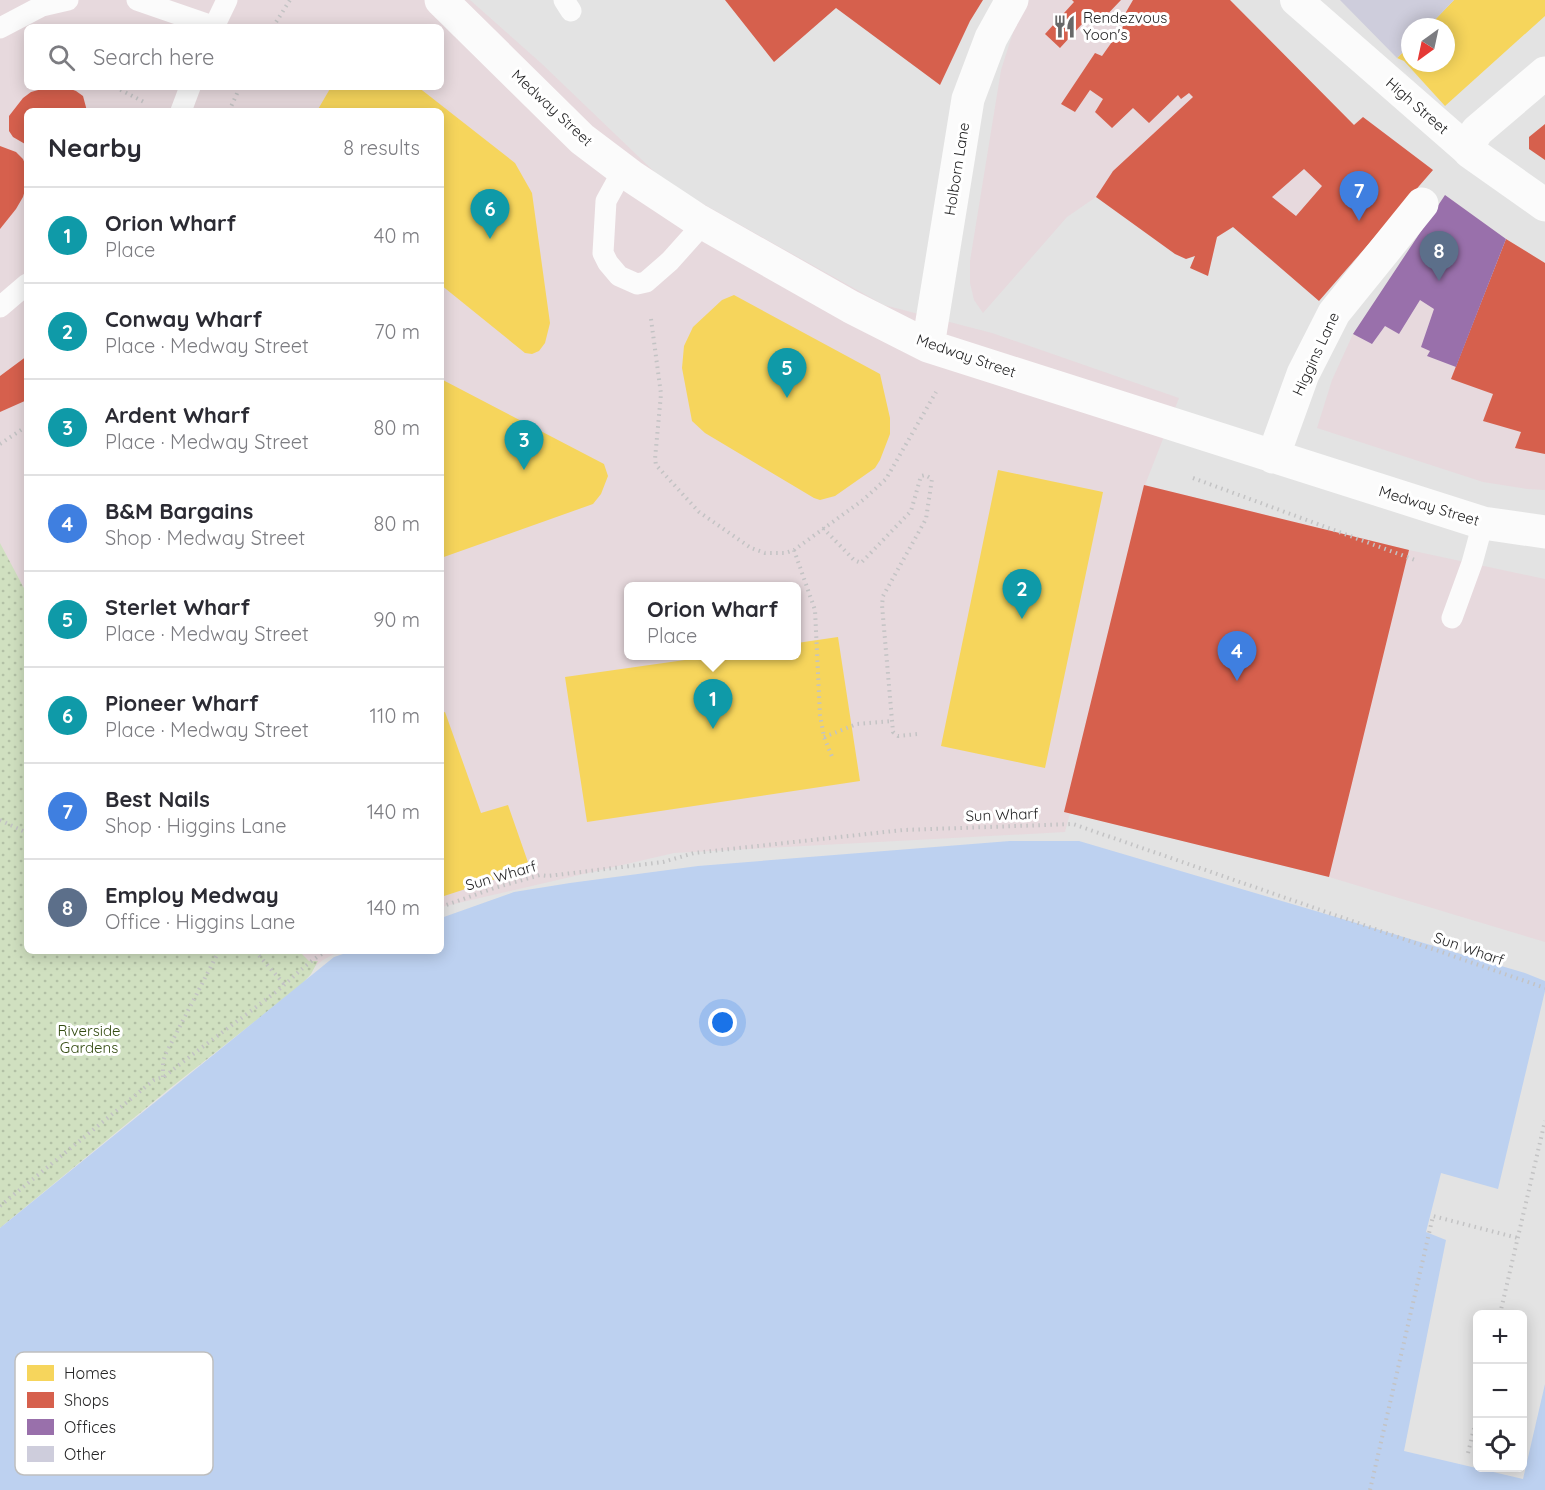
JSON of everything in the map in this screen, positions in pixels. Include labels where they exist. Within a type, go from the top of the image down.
[{"type":"street","name":"Medway Street","points":[[441,0],[582,139],[623,170],[704,224],[851,307],[928,345],[1483,523],[1545,532]]},
{"type":"street","name":"Holborn Lane","points":[[928,345],[968,99],[991,38],[1012,0]]},
{"type":"street","name":"High Street","points":[[1296,0],[1470,152],[1545,205]]},
{"type":"street","points":[[1470,152],[1471,141],[1477,131],[1545,73]]},
{"type":"street","name":"Higgins Lane","points":[[1273,457],[1303,374],[1334,313],[1422,204]]},
{"type":"lane","points":[[0,28],[42,6],[69,0]]},
{"type":"lane","points":[[137,0],[206,24]]},
{"type":"lane","points":[[216,24],[227,0]]},
{"type":"lane","points":[[182,108],[189,90]]},
{"type":"lane","points":[[623,170],[606,201],[603,253],[619,276],[637,284],[646,282],[670,261],[704,224]]},
{"type":"lane","points":[[0,307],[24,287]]},
{"type":"lane","points":[[1452,618],[1472,563],[1483,523]]},
{"type":"path","points":[[275,24],[291,0]]},
{"type":"path","points":[[121,90],[152,106]]},
{"type":"path","points":[[230,108],[239,90]]},
{"type":"path","points":[[646,282],[661,394],[656,465],[699,512],[751,548],[765,553],[785,553],[794,550],[863,500],[886,479],[938,389]]},
{"type":"path","points":[[0,444],[24,428]]},
{"type":"path","points":[[823,528],[854,560],[861,563],[911,512],[921,476],[925,475],[932,479],[926,519],[883,600],[894,734],[898,736],[918,734]]},
{"type":"path","points":[[794,550],[815,610],[820,715],[824,737],[833,759]]},
{"type":"path","points":[[824,737],[856,724],[892,721]]},
{"type":"path","points":[[0,820],[24,832]]},
{"type":"path","name":"Sun Wharf","points":[[444,906],[540,875],[548,876],[663,862],[694,853],[903,830],[1073,824],[1545,988]]},
{"type":"path","points":[[163,1077],[162,1066],[165,1055],[217,954]]},
{"type":"path","points":[[258,954],[285,985]]},
{"type":"path","points":[[0,1206],[153,1081],[163,1077],[285,985],[309,961],[322,954]]},
{"type":"path","points":[[1501,1310],[1545,1121]]},
{"type":"path","points":[[1370,1490],[1433,1216],[1518,1238]]},
{"type":"path","points":[[1468,1454],[1477,1418]]},
{"type":"shaded area","points":[[0,0],[470,0],[542,64],[665,182],[737,223],[884,305],[992,333],[1179,398],[1145,485],[1409,550],[1545,579],[1545,942],[1329,877],[1070,813],[1065,832],[674,853],[444,906],[444,108],[24,108],[24,954],[334,954],[323,960],[0,1221]]},
{"type":"shaded area","points":[[1029,0],[1230,0],[1353,125],[1363,117],[1433,170],[1319,301],[1233,227],[1217,237],[1208,276],[1190,268],[1195,256],[1186,259],[1175,254],[1096,197],[1067,217],[983,313],[974,300],[970,283],[970,261],[1001,70],[1016,23]]},
{"type":"shaded area","points":[[1445,195],[1506,239],[1545,263],[1545,490],[1483,482],[1317,428],[1332,380],[1353,334]]},
{"type":"green space","name":"Riverside Gardens","points":[[0,543],[24,588],[24,954],[302,954],[309,961],[318,961],[311,974],[300,986],[169,1089],[0,1228]]},
{"type":"water","points":[[1010,841],[1079,841],[1525,973],[1545,981],[1545,1490],[0,1490],[0,1228],[334,957],[343,954],[444,954],[444,917],[514,892],[698,866]]},
{"type":"pier","points":[[1545,991],[1545,1384],[1527,1462],[1527,1310],[1473,1310],[1473,1467],[1404,1451],[1446,1240],[1426,1232],[1441,1173],[1498,1189]]},
{"type":"pier","points":[[1493,1472],[1525,1472],[1523,1479]]},
{"type":"building: Homes","points":[[1454,0],[1545,0],[1545,16],[1445,106],[1414,72],[1455,72],[1455,18],[1437,18]]},
{"type":"building: Homes","points":[[329,90],[422,90],[515,163],[532,193],[550,323],[545,343],[539,351],[532,354],[525,353],[444,287],[444,108],[319,108]]},
{"type":"building: Homes","points":[[734,295],[880,374],[890,418],[890,434],[875,468],[835,496],[820,500],[814,498],[705,433],[692,421],[682,368],[684,346],[693,327],[722,300]]},
{"type":"building: Homes","points":[[444,381],[604,464],[608,476],[601,494],[593,504],[444,557]]},
{"type":"building: Homes","points":[[998,470],[1103,492],[1045,768],[941,746]]},
{"type":"building: Homes","points":[[838,637],[860,781],[587,822],[565,677],[685,660],[801,660],[801,642]]},
{"type":"building: Homes","points":[[444,712],[481,813],[508,805],[530,868],[444,896]]},
{"type":"building: Shops","points":[[725,0],[983,0],[970,21],[940,85],[836,8],[774,62]]},
{"type":"building: Shops","name":"Rendezvous Yoon's","points":[[1072,0],[1121,0],[1102,20],[1093,12],[1060,48],[1045,34],[1074,2]]},
{"type":"building: Shops","points":[[1133,0],[1230,0],[1354,125],[1363,117],[1433,170],[1319,301],[1233,227],[1217,237],[1208,276],[1190,268],[1195,256],[1186,259],[1175,254],[1096,197],[1113,171],[1193,97],[1189,93],[1181,99],[1178,95],[1149,123],[1133,108],[1112,128],[1095,112],[1103,99],[1090,90],[1075,112],[1061,104],[1095,53],[1102,56],[1126,22],[1122,19]],"holes":[[[1304,169],[1322,186],[1296,216],[1272,197]]]},
{"type":"building: Shops","points":[[73,90],[83,96],[86,108],[24,108],[24,143],[13,137],[9,131],[9,116],[23,98],[31,92]]},
{"type":"building: Shops","points":[[1545,124],[1545,160],[1529,149],[1529,137]]},
{"type":"building: Shops","points":[[0,146],[16,152],[23,159],[24,194],[16,209],[0,229]]},
{"type":"building: Shops","points":[[1506,239],[1545,263],[1545,454],[1515,448],[1521,432],[1483,421],[1493,394],[1451,379]]},
{"type":"building: Shops","points":[[24,358],[24,401],[0,412],[0,376]]},
{"type":"building: Shops","points":[[1144,485],[1409,550],[1329,877],[1064,812]]},
{"type":"building: Offices","points":[[1445,195],[1506,239],[1456,367],[1427,356],[1430,351],[1421,347],[1434,309],[1420,300],[1399,334],[1385,326],[1372,344],[1353,334]]},
{"type":"building: Other","points":[[1340,0],[1454,0],[1437,18],[1401,18],[1401,54],[1397,58]]},
{"type":"place","name":"Rendezvous Yoon's","points":[[1065,27]]},
{"type":"place","name":"Best Nails","points":[[1359,221]]},
{"type":"place","name":"Pioneer Wharf","points":[[490,239]]},
{"type":"place","name":"Employ Medway","points":[[1439,281]]},
{"type":"place","name":"Sterlet Wharf","points":[[787,398]]},
{"type":"place","name":"Ardent Wharf","points":[[524,470]]},
{"type":"place","name":"Conway Wharf","points":[[1022,619]]},
{"type":"place","name":"B&M Bargains","points":[[1237,681]]},
{"type":"place","name":"Orion Wharf","points":[[713,729]]}]
